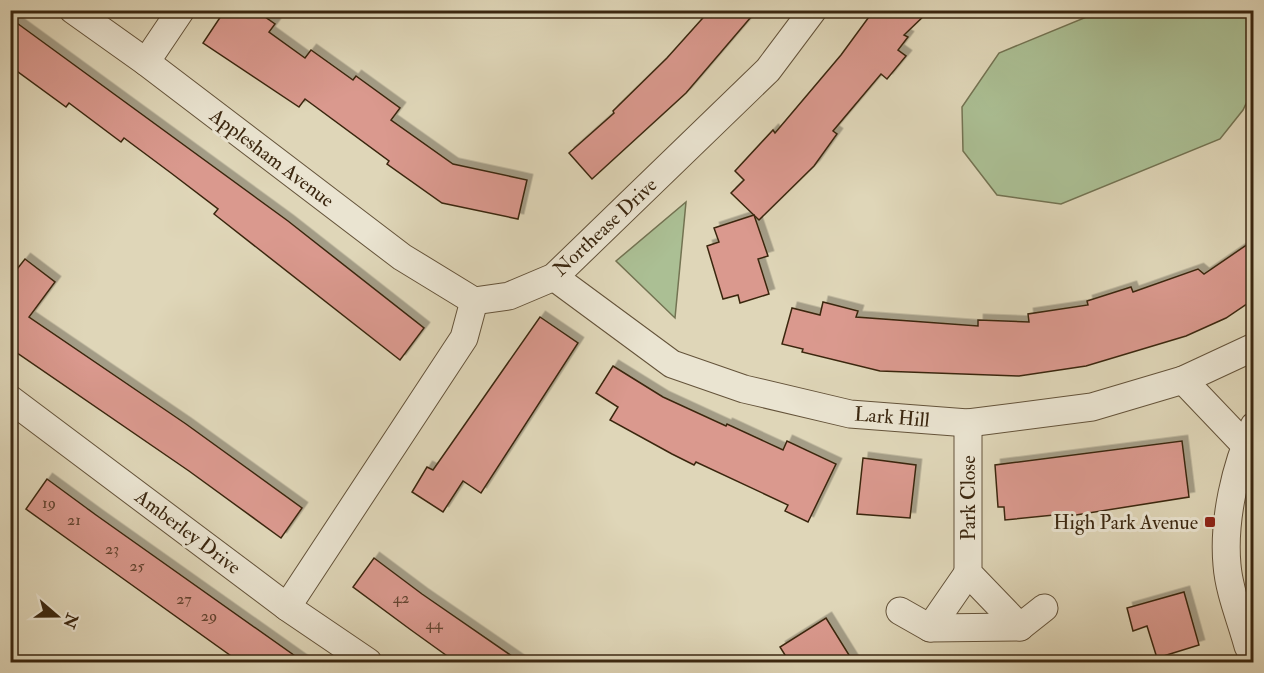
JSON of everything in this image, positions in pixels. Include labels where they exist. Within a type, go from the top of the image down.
[{"type":"street","name":"Applesham Avenue","points":[[73,10],[146,62],[402,257],[474,300]]},
{"type":"street","points":[[146,62],[181,10]]},
{"type":"street","name":"Northease Drive","points":[[474,300],[509,296],[554,277],[768,70],[813,10]]},
{"type":"street","name":"Lark Hill","points":[[554,277],[672,364],[744,389],[850,414],[968,423],[1092,407],[1184,380],[1254,347]]},
{"type":"street","points":[[287,607],[464,338],[474,300]]},
{"type":"street","points":[[1184,380],[1249,435],[1231,498],[1227,566],[1248,646],[1254,658]]},
{"type":"street","name":"Amberley Drive","points":[[10,399],[287,607],[368,663]]},
{"type":"street","name":"Park Close","points":[[968,423],[968,573]]},
{"type":"street","points":[[930,628],[968,573],[1020,627]]},
{"type":"street","points":[[900,611],[930,628],[1020,627],[1044,608]]},
{"type":"green space","points":[[1101,11],[1253,11],[1253,89],[1243,110],[1220,139],[1061,204],[997,195],[963,151],[962,107],[999,53]]},
{"type":"green space","points":[[686,202],[675,318],[616,261]]},
{"type":"building","points":[[225,10],[255,10],[275,24],[269,32],[305,58],[311,50],[353,80],[356,76],[400,108],[391,120],[453,164],[527,180],[518,219],[442,203],[387,164],[389,161],[305,99],[299,107],[203,43]]},
{"type":"building","points":[[710,10],[757,10],[686,93],[592,179],[569,153],[614,113],[613,111],[667,58]]},
{"type":"building","points":[[874,10],[930,10],[904,35],[908,37],[898,50],[906,56],[887,79],[881,74],[833,131],[837,134],[814,166],[759,220],[731,193],[744,180],[735,171],[773,130],[775,133],[841,55]]},
{"type":"building","points":[[10,18],[288,221],[424,328],[400,360],[214,214],[218,209],[171,173],[124,138],[121,142],[69,103],[66,107],[10,66]]},
{"type":"building","points":[[754,215],[768,256],[758,259],[769,294],[740,303],[738,295],[723,299],[707,246],[719,242],[714,228]]},
{"type":"building","points":[[1254,240],[1254,299],[1226,318],[1186,336],[1086,366],[1019,376],[880,371],[802,352],[803,349],[782,344],[792,308],[820,315],[823,302],[858,311],[856,317],[978,326],[978,320],[1029,322],[1028,314],[1088,305],[1087,301],[1131,287],[1133,292],[1198,269],[1204,274]]},
{"type":"building","points":[[25,259],[55,282],[29,317],[186,424],[302,508],[281,538],[189,471],[10,348],[10,278]]},
{"type":"building","points":[[540,317],[578,343],[481,493],[463,481],[443,512],[412,492],[427,467],[433,470]]},
{"type":"building","points":[[613,366],[663,397],[726,426],[727,424],[783,450],[787,441],[836,464],[808,522],[785,511],[788,505],[696,462],[694,465],[610,420],[618,407],[596,393]]},
{"type":"building","points":[[1182,441],[1189,497],[1076,515],[1074,513],[1005,520],[1004,507],[998,507],[995,465]]},
{"type":"building","points":[[863,458],[916,465],[910,518],[857,514]]},
{"type":"building","points":[[47,479],[305,663],[241,663],[26,509]]},
{"type":"building","points":[[374,558],[522,663],[457,663],[353,587]]},
{"type":"building","points":[[1184,592],[1199,645],[1157,658],[1147,626],[1133,631],[1127,608]]},
{"type":"building","points":[[826,618],[854,663],[790,663],[780,647]]},
{"type":"place","name":"High Park Avenue","points":[[1210,522]]}]
